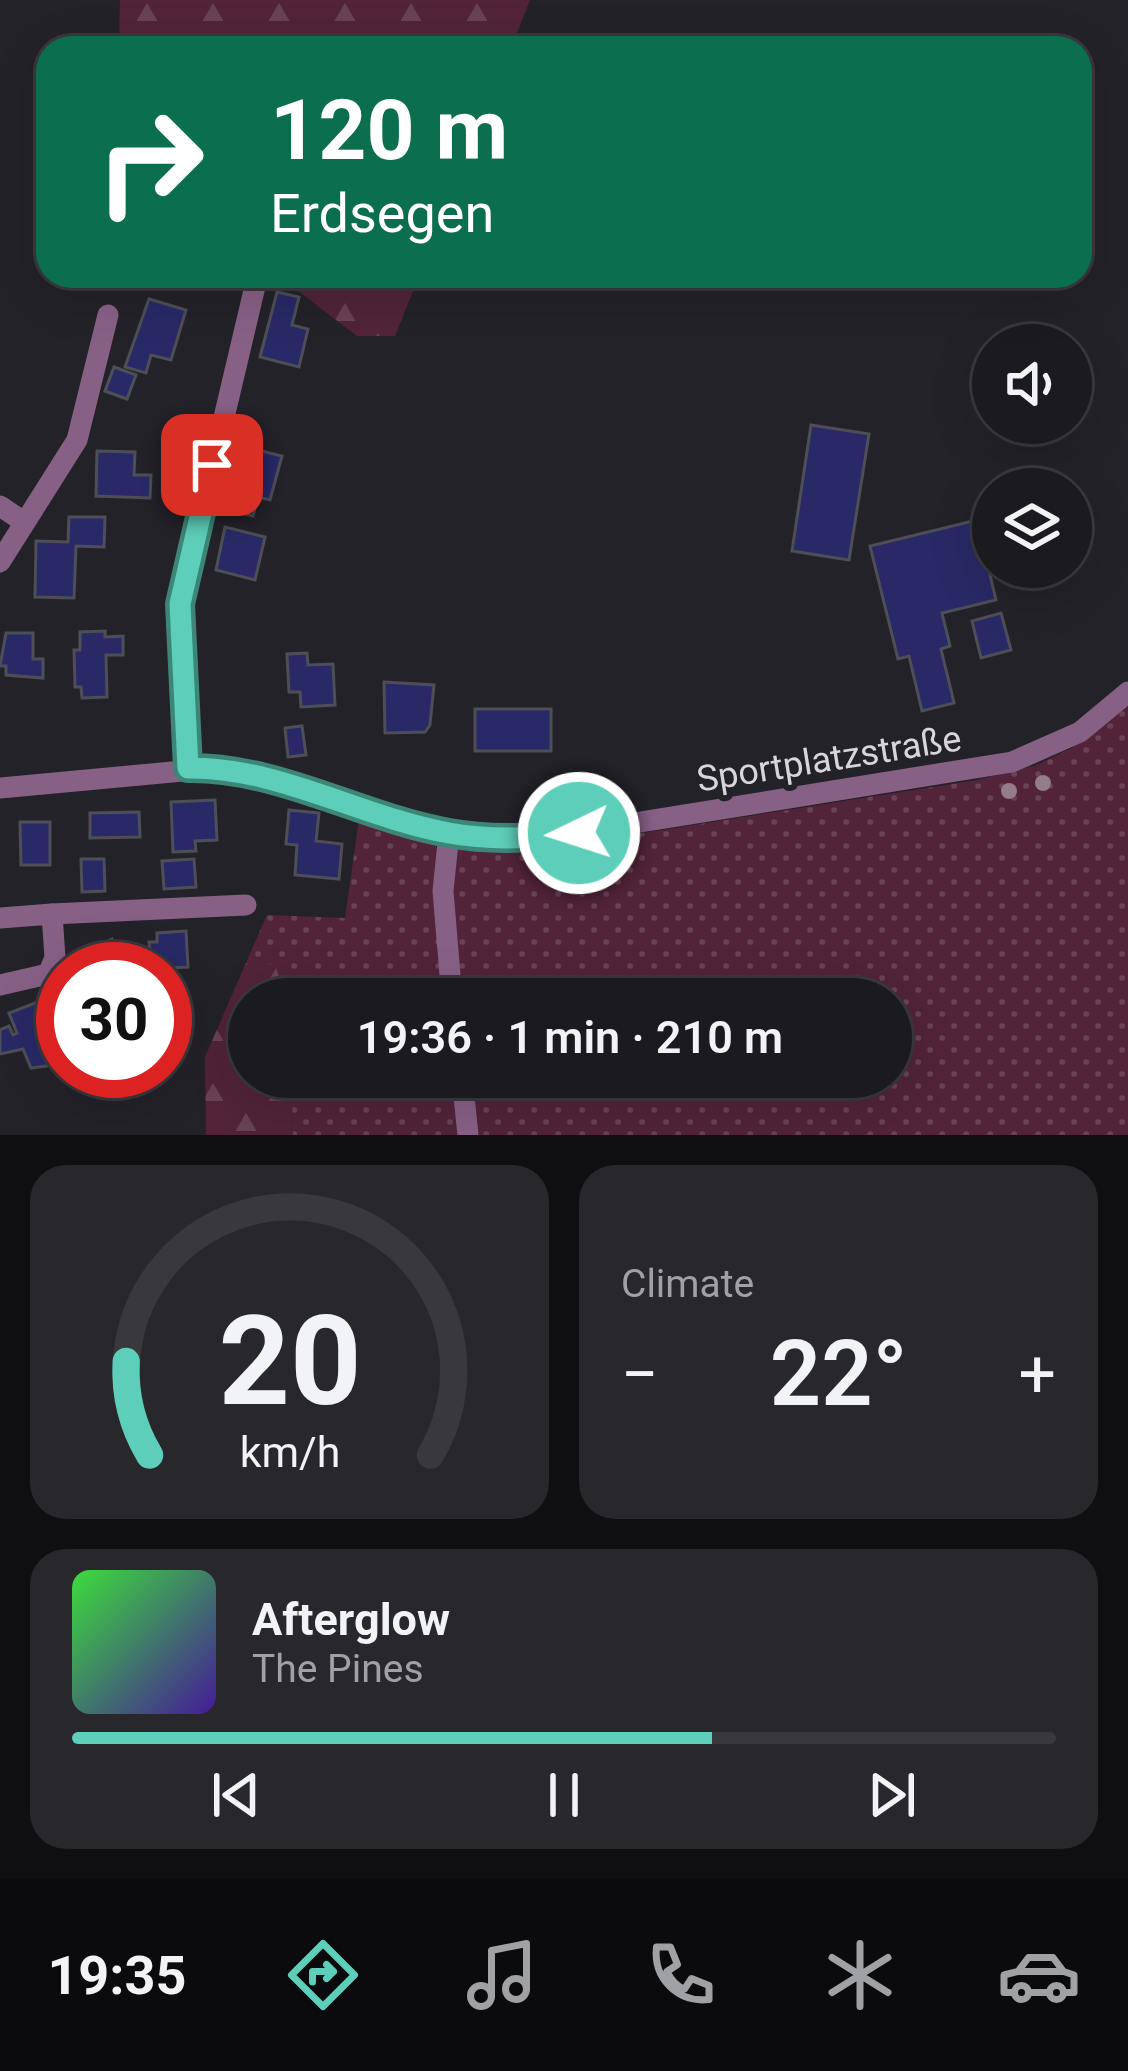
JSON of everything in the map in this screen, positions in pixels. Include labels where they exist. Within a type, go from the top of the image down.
[{"type":"street","points":[[188,768],[180,604],[255,288]]},
{"type":"street","points":[[0,562],[76,440],[109,315]]},
{"type":"street","points":[[0,506],[24,522]]},
{"type":"street","name":"Sportplatzstraße","points":[[0,788],[188,768],[242,772],[448,833],[541,838],[1012,763],[1081,732],[1128,692]]},
{"type":"street","points":[[448,833],[443,891],[450,978]]},
{"type":"street","points":[[0,918],[247,905]]},
{"type":"street","points":[[0,985],[36,980],[53,968],[52,914]]},
{"type":"street","points":[[464,1098],[468,1135]]},
{"type":"green space","points":[[120,0],[530,0],[516,36],[119,36]]},
{"type":"green space","points":[[294,288],[414,288],[395,336],[357,336]]},
{"type":"green space","points":[[1128,704],[1128,1135],[293,1135],[292,1098],[912,1098],[912,978],[280,978],[260,961],[245,965],[267,915],[345,918],[359,819],[434,841],[438,853],[452,854],[464,845],[513,847],[649,832],[977,780],[1034,766],[1072,748]]},
{"type":"green space","points":[[260,961],[275,965],[280,978],[239,978],[245,965]]},
{"type":"green space","points":[[228,1004],[228,1098],[292,1098],[293,1135],[206,1135],[205,1057]]},
{"type":"building","points":[[277,292],[299,297],[292,325],[308,329],[299,367],[260,357]]},
{"type":"building","points":[[149,299],[186,310],[171,360],[151,355],[146,373],[125,367]]},
{"type":"building","points":[[114,367],[136,375],[127,399],[105,391]]},
{"type":"building","points":[[811,425],[869,434],[849,560],[792,551]]},
{"type":"building","points":[[225,442],[282,456],[270,500],[258,497],[253,516],[225,509],[234,470],[219,466]]},
{"type":"building","points":[[97,451],[135,452],[134,475],[151,475],[150,498],[96,496]]},
{"type":"building","points":[[69,517],[105,517],[104,547],[76,546],[74,598],[35,597],[36,541],[68,542]]},
{"type":"building","points":[[972,521],[972,588],[993,588],[996,600],[942,613],[950,646],[941,649],[954,703],[922,711],[909,656],[898,659],[870,546]]},
{"type":"building","points":[[225,527],[265,537],[255,580],[216,570]]},
{"type":"building","points":[[1001,613],[1011,650],[981,658],[972,621]]},
{"type":"building","points":[[105,631],[105,637],[123,636],[123,655],[106,655],[107,697],[82,698],[81,687],[75,687],[74,650],[80,650],[80,632]]},
{"type":"building","points":[[6,633],[33,633],[33,659],[43,659],[43,678],[6,675],[6,666],[0,666]]},
{"type":"building","points":[[307,653],[308,665],[333,664],[335,705],[301,707],[300,692],[289,692],[287,654]]},
{"type":"building","points":[[384,682],[434,685],[425,732],[385,733]]},
{"type":"building","points":[[475,709],[551,709],[551,751],[475,751]]},
{"type":"building","points":[[302,726],[306,755],[288,757],[285,728]]},
{"type":"building","points":[[215,800],[217,840],[195,841],[196,851],[173,852],[171,802]]},
{"type":"building","points":[[289,810],[319,813],[316,841],[342,844],[339,879],[295,875],[297,845],[286,844]]},
{"type":"building","points":[[139,812],[140,837],[90,838],[90,813]]},
{"type":"building","points":[[20,822],[50,822],[50,865],[21,865]]},
{"type":"building","points":[[81,859],[104,859],[105,891],[82,892]]},
{"type":"building","points":[[194,859],[196,887],[164,889],[162,861]]},
{"type":"building","points":[[186,931],[187,942],[157,942],[157,933]]},
{"type":"building","points":[[36,1003],[36,1067],[31,1068],[23,1049],[0,1054],[0,1030],[9,1026],[13,1035],[17,1033],[9,1013]]},
{"type":"route","points":[[212,465],[178,623],[188,768],[242,772],[448,833],[541,838],[579,833]]}]
